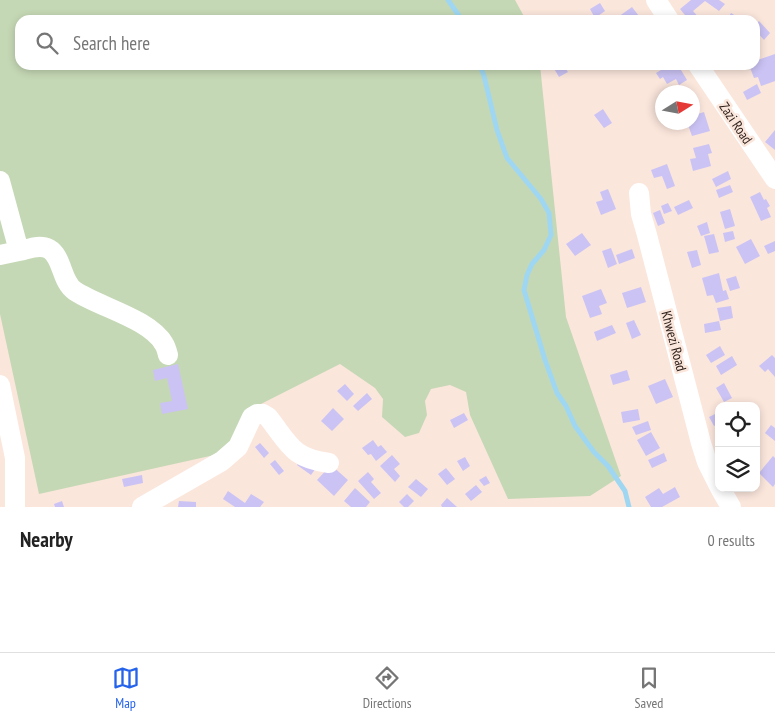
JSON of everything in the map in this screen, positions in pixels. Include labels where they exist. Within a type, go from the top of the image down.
[{"type":"street","points":[[656,0],[666,15]]},
{"type":"street","name":"Zazi Road","points":[[701,70],[775,179]]},
{"type":"street","points":[[0,182],[10,253],[39,246],[50,250],[56,256],[65,279],[72,289],[86,299],[121,313],[152,330],[164,343],[168,355]]},
{"type":"street","name":"Khwezi Road","points":[[640,193],[645,228],[701,442],[707,462],[715,479]]},
{"type":"street","points":[[0,385],[15,458],[15,507]]},
{"type":"street","points":[[142,507],[222,461],[238,447],[252,417],[257,414],[262,414],[268,418],[296,453],[312,460],[329,463]]},
{"type":"street","name":"Khwezi Road","points":[[722,492],[731,507]]},
{"type":"green space","points":[[0,0],[515,0],[523,15],[15,15],[15,70],[541,70],[566,317],[621,476],[590,496],[508,499],[470,415],[466,392],[450,385],[431,389],[425,401],[427,415],[419,433],[405,437],[382,417],[383,399],[375,388],[340,364],[253,408],[235,443],[219,454],[39,494],[0,314]]},
{"type":"building","points":[[691,0],[719,0],[725,4],[719,11],[705,1],[693,11],[697,15],[685,15],[680,9]]},
{"type":"building","points":[[600,3],[605,11],[599,15],[593,15],[590,9]]},
{"type":"building","points":[[632,7],[638,15],[621,15]]},
{"type":"building","points":[[760,22],[770,33],[764,40],[760,36]]},
{"type":"building","points":[[775,54],[775,81],[761,86],[758,77],[754,78],[751,70],[760,70],[760,59]]},
{"type":"building","points":[[555,70],[567,70],[568,72],[559,77]]},
{"type":"building","points":[[661,70],[681,70],[687,80],[679,85],[676,79],[667,84],[663,77],[660,79],[656,73]]},
{"type":"building","points":[[757,84],[761,93],[747,100],[743,92]]},
{"type":"building","points":[[603,109],[612,123],[604,128],[594,115]]},
{"type":"building","points":[[704,112],[710,131],[692,136],[690,130],[700,130],[700,113]]},
{"type":"building","points":[[775,130],[775,150],[765,142]]},
{"type":"building","points":[[709,144],[712,153],[708,154],[711,166],[693,171],[690,159],[696,158],[693,148]]},
{"type":"building","points":[[667,164],[675,186],[667,189],[662,176],[654,178],[651,170]]},
{"type":"building","points":[[728,171],[731,179],[716,187],[712,179]]},
{"type":"building","points":[[730,185],[733,192],[719,198],[716,190]]},
{"type":"building","points":[[608,189],[616,209],[601,215],[596,202],[603,200],[600,192]]},
{"type":"building","points":[[760,192],[770,206],[767,208],[771,217],[761,221],[750,197]]},
{"type":"building","points":[[689,200],[693,208],[678,215],[674,207]]},
{"type":"building","points":[[668,203],[672,211],[664,214],[661,206]]},
{"type":"building","points":[[730,209],[735,226],[725,229],[720,212]]},
{"type":"building","points":[[660,210],[665,223],[658,226],[653,213]]},
{"type":"building","points":[[707,222],[710,233],[701,236],[697,226]]},
{"type":"building","points":[[733,231],[735,239],[725,242],[723,233]]},
{"type":"building","points":[[582,233],[591,245],[575,256],[566,244]]},
{"type":"building","points":[[714,234],[719,252],[709,254],[704,236]]},
{"type":"building","points":[[751,239],[760,256],[745,264],[736,247]]},
{"type":"building","points":[[775,241],[775,251],[768,254],[764,246]]},
{"type":"building","points":[[611,248],[617,264],[608,268],[602,251]]},
{"type":"building","points":[[632,249],[635,258],[619,264],[616,255]]},
{"type":"building","points":[[697,250],[701,265],[692,268],[687,252]]},
{"type":"building","points":[[719,273],[723,291],[726,290],[729,299],[716,303],[713,295],[707,296],[702,278]]},
{"type":"building","points":[[736,276],[740,288],[730,291],[726,279]]},
{"type":"building","points":[[641,287],[646,302],[627,308],[622,293]]},
{"type":"building","points":[[601,289],[607,303],[599,306],[602,314],[590,318],[582,296]]},
{"type":"building","points":[[731,306],[733,318],[720,321],[717,308]]},
{"type":"building","points":[[634,320],[641,335],[632,339],[626,323]]},
{"type":"building","points":[[719,321],[721,330],[705,333],[704,324]]},
{"type":"building","points":[[612,325],[616,333],[597,341],[594,332]]},
{"type":"building","points":[[720,346],[725,355],[711,363],[706,355]]},
{"type":"building","points":[[772,355],[775,358],[775,377],[768,369],[765,372],[759,366]]},
{"type":"building","points":[[732,356],[737,365],[721,375],[716,366]]},
{"type":"building","points":[[178,364],[188,409],[162,414],[160,403],[172,401],[167,378],[155,381],[153,370]]},
{"type":"building","points":[[627,370],[630,380],[613,385],[610,375]]},
{"type":"building","points":[[665,379],[673,397],[656,404],[648,386]]},
{"type":"building","points":[[724,383],[732,398],[724,402],[716,388]]},
{"type":"building","points":[[345,384],[354,394],[347,401],[337,391]]},
{"type":"building","points":[[367,393],[372,399],[358,411],[353,406]]},
{"type":"building","points":[[333,408],[344,419],[332,431],[321,421]]},
{"type":"building","points":[[638,409],[640,420],[623,423],[621,412]]},
{"type":"building","points":[[464,413],[468,420],[454,428],[450,420]]},
{"type":"building","points":[[715,414],[715,426],[714,426],[709,417]]},
{"type":"building","points":[[648,421],[651,430],[636,435],[632,427]]},
{"type":"building","points":[[771,425],[775,428],[775,441],[765,433]]},
{"type":"building","points":[[651,432],[660,448],[646,456],[637,440]]},
{"type":"building","points":[[373,440],[378,447],[381,445],[387,452],[376,461],[371,454],[368,455],[362,448]]},
{"type":"building","points":[[260,443],[269,453],[264,458],[255,447]]},
{"type":"building","points":[[664,453],[667,461],[652,468],[648,460]]},
{"type":"building","points":[[392,455],[400,464],[394,469],[400,476],[395,482],[380,466]]},
{"type":"building","points":[[773,456],[775,458],[775,484],[773,487],[760,472]]},
{"type":"building","points":[[465,457],[470,466],[463,471],[457,461]]},
{"type":"building","points":[[302,458],[316,468],[311,475],[297,465]]},
{"type":"building","points":[[275,460],[284,471],[279,475],[270,464]]},
{"type":"building","points":[[331,465],[348,480],[334,496],[317,480]]},
{"type":"building","points":[[446,468],[455,479],[447,485],[438,474]]},
{"type":"building","points":[[368,472],[374,479],[371,482],[381,493],[374,499],[358,481]]},
{"type":"building","points":[[142,475],[143,483],[124,487],[122,479]]},
{"type":"building","points":[[486,476],[490,483],[484,486],[479,480]]},
{"type":"building","points":[[416,479],[428,489],[421,497],[408,487]]},
{"type":"building","points":[[476,485],[482,492],[471,501],[465,494]]},
{"type":"building","points":[[675,487],[680,497],[662,507],[651,507],[645,497],[659,488],[663,494]]},
{"type":"building","points":[[355,488],[370,502],[366,507],[351,507],[344,501]]},
{"type":"building","points":[[228,491],[245,503],[251,494],[264,502],[260,507],[235,507],[223,499]]},
{"type":"building","points":[[407,494],[414,501],[408,507],[404,507],[399,502]]},
{"type":"building","points":[[447,498],[457,507],[442,507],[441,505]]},
{"type":"building","points":[[62,501],[64,507],[55,507],[54,504]]},
{"type":"building","points":[[179,501],[196,502],[196,507],[178,507]]},
{"type":"waterway","points":[[448,0],[458,15]]},
{"type":"waterway","points":[[482,70],[497,130],[507,158],[541,199],[549,213],[551,235],[544,250],[532,264],[527,275],[524,290],[545,360],[557,393],[566,406],[575,426],[594,452],[608,466],[625,491],[629,507]]}]
